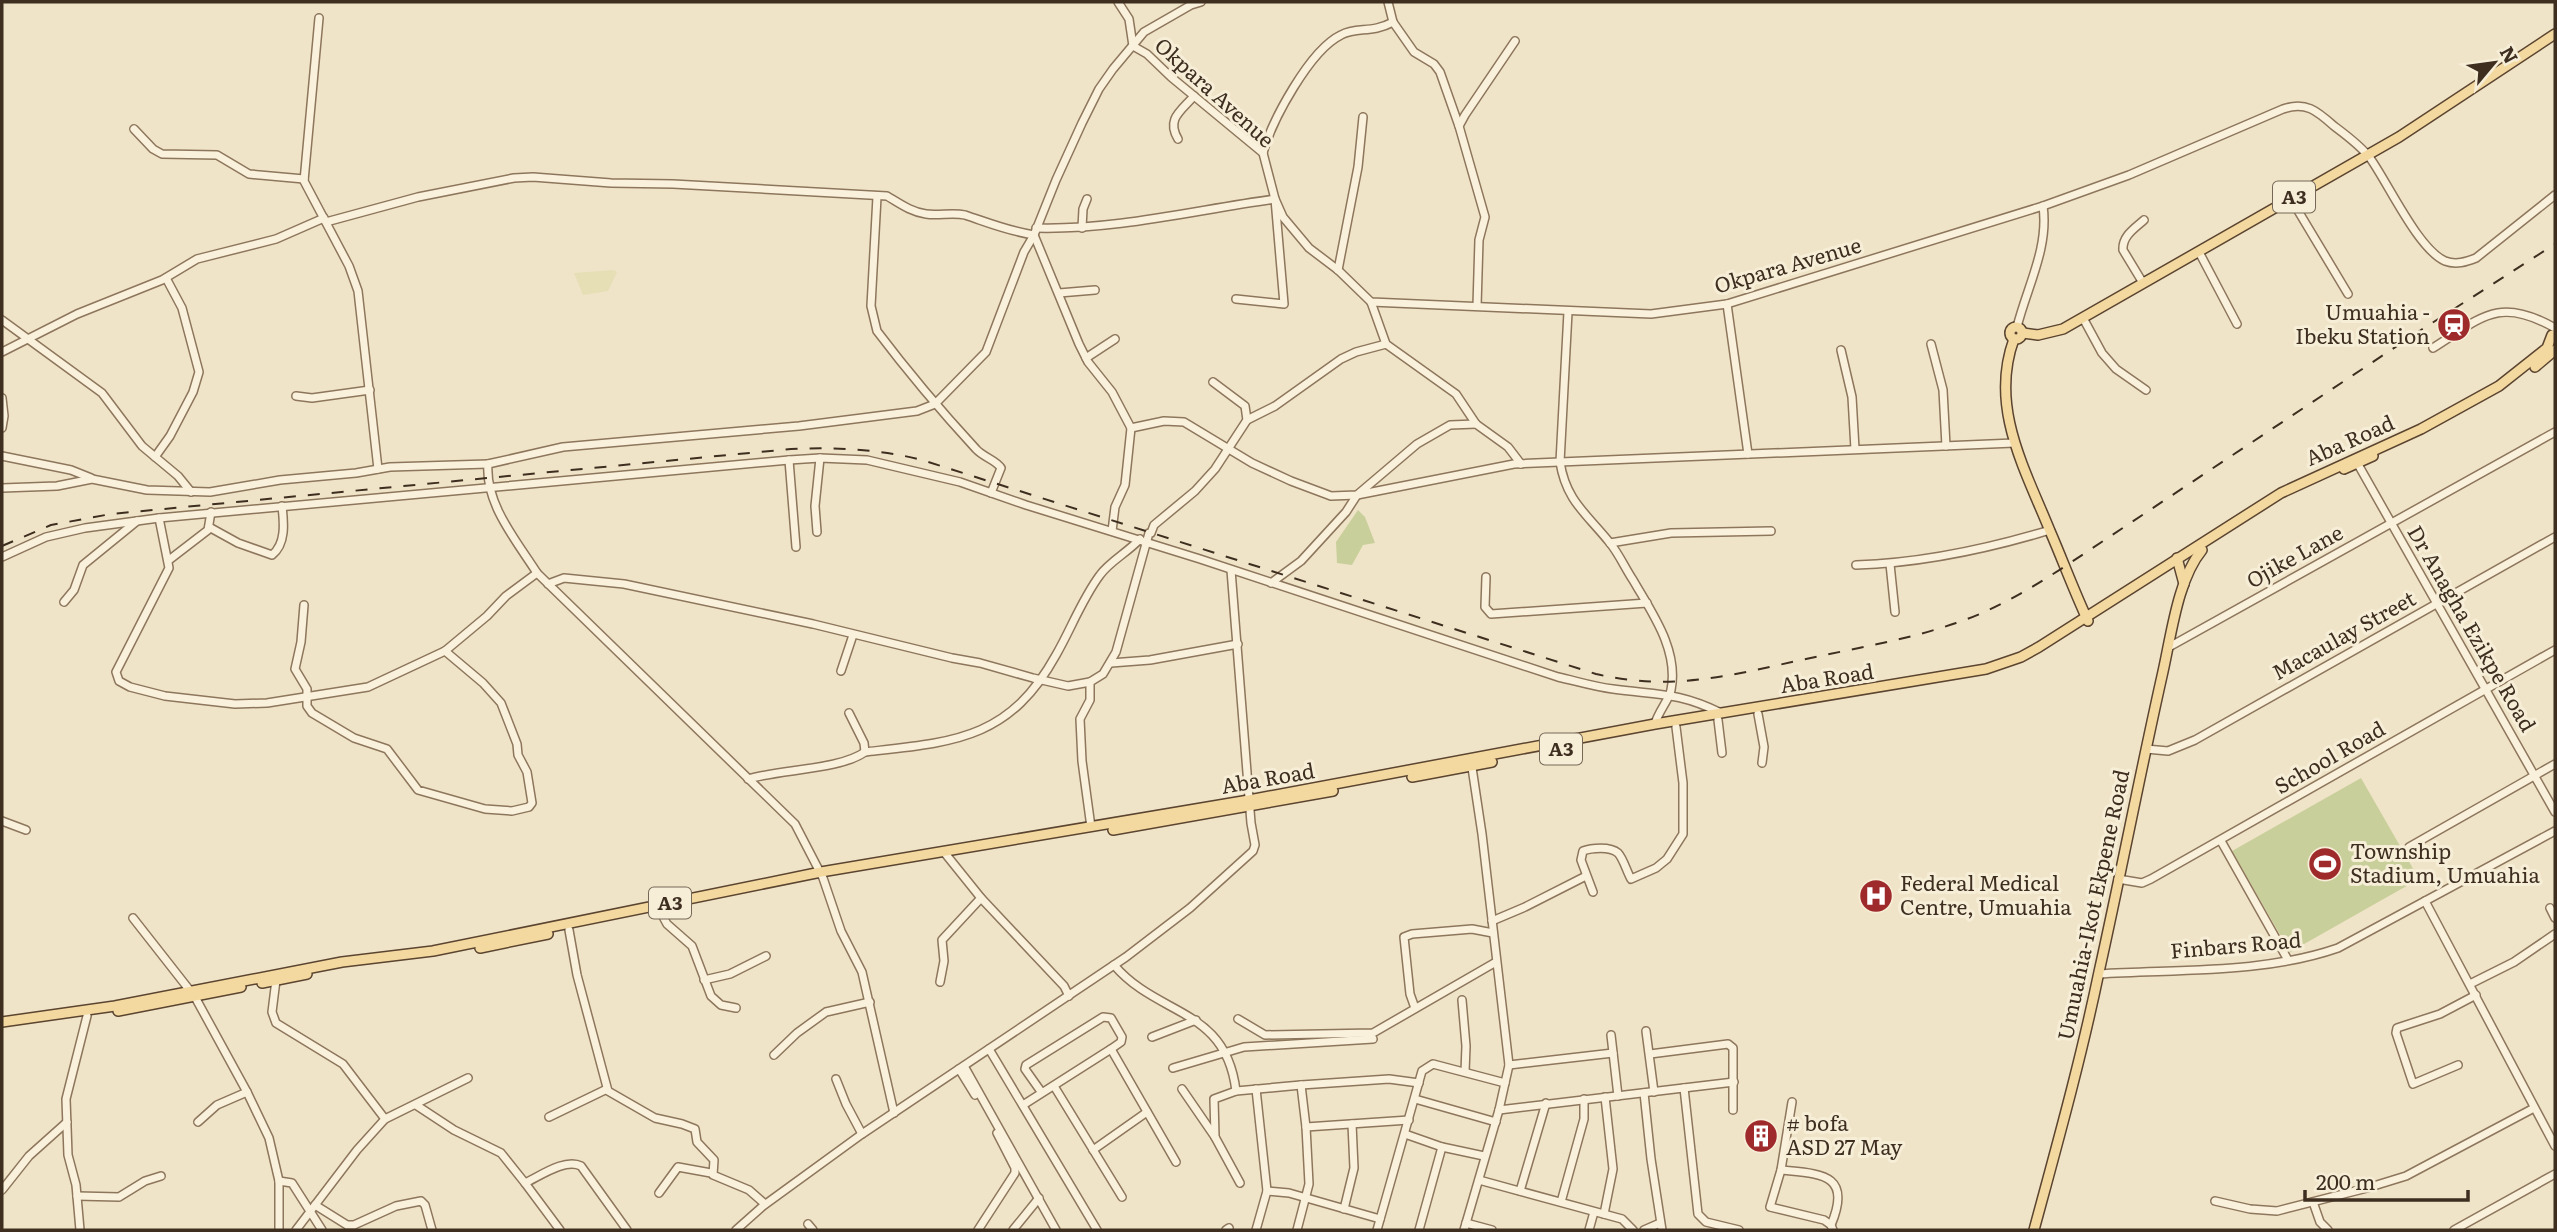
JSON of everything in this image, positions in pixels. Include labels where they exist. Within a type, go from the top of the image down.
[{"type":"main road","name":"A3","points":[[2020,330],[2039,335],[2055,332],[2083,318],[2399,136],[2555,34]]},
{"type":"main road","points":[[2020,330],[2020,338],[2014,339],[2007,364],[2006,402],[2014,443],[2087,620]]},
{"type":"main road","name":"Aba Road","points":[[1471,763],[1654,724],[1758,714],[1906,687],[1970,673],[2021,657],[2087,620],[2284,498],[2446,417],[2499,386],[2547,348],[2554,333]]},
{"type":"main road","name":"Aba Road","points":[[1021,842],[1720,717],[1972,679],[2006,670],[2042,652],[2113,600],[2182,559],[2281,492],[2423,434],[2476,407],[2520,379],[2555,350]]},
{"type":"main road","name":"Umuahia-Ikot Ekpene Road","points":[[2034,1230],[2073,1086],[2099,974],[2183,581],[2202,550]]},
{"type":"main road","points":[[2182,559],[2191,569]]},
{"type":"main road","points":[[2182,559],[2183,581]]},
{"type":"main road","points":[[2171,569],[2178,570],[2183,581]]},
{"type":"main road","points":[[2076,593],[2092,605],[2113,600]]},
{"type":"main road","points":[[2064,631],[2076,614],[2076,593]]},
{"type":"main road","name":"Aba Road","points":[[1021,842],[1091,827],[1250,803]]},
{"type":"main road","name":"A3","points":[[2,1028],[87,1016],[342,961],[414,956],[822,875],[1021,842]]},
{"type":"main road","name":"A3","points":[[2,1022],[193,994],[569,930],[822,875]]},
{"type":"street","name":"Okpara Avenue","points":[[1118,2],[1129,19],[1133,46],[1147,54],[1263,153],[1275,199],[1283,217],[1309,248],[1338,270],[1371,302],[1651,314],[1727,304],[2043,206],[2129,175],[2291,106],[2315,109],[2368,154],[2426,245],[2440,257],[2453,263],[2476,258],[2555,195]]},
{"type":"street","points":[[2,456],[71,470],[92,479],[147,490],[210,492],[292,478],[390,467],[488,464],[563,447],[799,426],[917,411],[935,404],[986,352],[1024,252],[1099,89],[1144,32],[1201,2]]},
{"type":"street","points":[[1388,2],[1393,22],[1414,52],[1434,64],[1440,72],[1459,126],[1485,217],[1479,240],[1477,306]]},
{"type":"street","points":[[319,18],[304,179],[349,266],[358,291],[378,469]]},
{"type":"street","points":[[1263,153],[1268,136],[1292,92],[1316,56],[1330,41],[1351,30],[1363,32],[1380,29],[1393,22]]},
{"type":"street","points":[[1459,126],[1515,41]]},
{"type":"street","points":[[1178,139],[1173,127],[1175,115],[1194,96]]},
{"type":"street","points":[[1338,270],[1358,167],[1363,117]]},
{"type":"street","points":[[134,129],[153,149],[162,154],[217,155],[248,174],[304,179]]},
{"type":"street","points":[[2,352],[87,310],[166,278],[197,259],[276,239],[325,220],[418,197],[514,178],[533,177],[887,196],[914,211],[925,214],[957,214],[1014,233],[1115,225],[1275,199],[1284,304],[1236,299]]},
{"type":"street","points":[[877,197],[870,306],[873,321],[877,331],[935,404],[981,454],[1002,468],[991,493]]},
{"type":"street","points":[[1082,228],[1087,199]]},
{"type":"street","points":[[2291,199],[2348,294]]},
{"type":"street","points":[[2020,330],[2043,242],[2043,206]]},
{"type":"street","points":[[2143,284],[2122,244],[2125,237],[2144,220]]},
{"type":"street","points":[[1035,231],[1086,358],[1112,392],[1131,428],[1125,485],[1115,507],[1112,531]]},
{"type":"street","points":[[2199,252],[2237,324]]},
{"type":"street","points":[[155,457],[170,436],[193,392],[199,372],[182,308],[166,278]]},
{"type":"street","points":[[1059,293],[1095,290]]},
{"type":"street","points":[[1371,302],[1386,344],[1456,394],[1476,424],[1508,447],[1521,464]]},
{"type":"street","points":[[1727,304],[1748,454]]},
{"type":"street","points":[[2434,348],[2486,315],[2502,311],[2516,311],[2538,318],[2554,333]]},
{"type":"street","points":[[1568,312],[1560,462],[1562,475],[1572,499],[1610,543],[1647,603],[1667,643],[1671,659],[1670,694],[1658,711],[1654,724]]},
{"type":"street","points":[[2083,318],[2102,353],[2116,369],[2146,390]]},
{"type":"street","points":[[2,320],[102,393],[133,436],[178,476],[191,492]]},
{"type":"street","points":[[1086,358],[1115,339]]},
{"type":"street","points":[[748,779],[771,772],[840,763],[856,758],[865,751],[948,740],[994,725],[1026,700],[1042,680],[1100,574],[1143,540],[1154,525],[1195,491],[1247,420],[1275,406],[1341,359],[1386,344]]},
{"type":"street","points":[[1931,344],[1943,390],[1946,446]]},
{"type":"street","points":[[1841,350],[1852,397],[1855,449]]},
{"type":"street","points":[[1213,382],[1245,406],[1247,420]]},
{"type":"street","points":[[296,396],[312,398],[370,390]]},
{"type":"street","points":[[2,398],[2,428]]},
{"type":"street","points":[[1131,428],[1164,421],[1184,422],[1281,477],[1331,496],[1357,495],[1521,464],[2014,443]]},
{"type":"street","points":[[1271,583],[1301,561],[1346,512],[1357,495],[1401,456],[1427,437],[1450,425],[1476,424]]},
{"type":"street","name":"Ojike Lane","points":[[2169,647],[2555,432]]},
{"type":"street","points":[[378,452],[390,467]]},
{"type":"street","points":[[817,532],[815,506],[820,458]]},
{"type":"street","points":[[789,460],[796,547]]},
{"type":"street","points":[[2,557],[46,537],[137,521],[211,512],[789,460],[867,460],[960,482],[1558,677],[1612,689],[1670,694],[1700,702],[1720,717],[1722,753]]},
{"type":"street","name":"Dr Anagha Ezikpe Road","points":[[2356,461],[2555,812]]},
{"type":"street","points":[[488,464],[489,488],[516,541],[537,573],[794,824],[822,875],[841,931],[862,972],[894,1113]]},
{"type":"street","points":[[2,488],[57,486],[92,479]]},
{"type":"street","points":[[209,527],[238,543],[272,555],[281,543],[282,506]]},
{"type":"street","points":[[169,561],[197,541],[209,527],[211,512]]},
{"type":"street","points":[[159,518],[169,561],[167,575],[116,672],[119,681],[130,687],[165,696],[213,702],[267,703],[368,687],[444,651],[487,616],[506,596],[537,573]]},
{"type":"street","points":[[64,602],[74,590],[83,565],[137,521]]},
{"type":"street","points":[[1856,565],[1890,564],[1952,555],[2008,543],[2050,530]]},
{"type":"street","points":[[1610,543],[1671,533],[1771,531]]},
{"type":"street","name":"Macaulay Street","points":[[2146,749],[2168,751],[2195,740],[2555,537]]},
{"type":"street","points":[[548,584],[564,579],[624,584],[813,624],[1069,686],[1090,682],[1103,674],[1111,663],[1143,540]]},
{"type":"street","points":[[1890,564],[1895,612]]},
{"type":"street","points":[[736,1230],[765,1204],[862,1134],[1126,957],[1190,908],[1250,855],[1255,845],[1231,569]]},
{"type":"street","points":[[1486,577],[1485,607],[1491,614],[1647,603]]},
{"type":"street","points":[[304,605],[301,642],[295,669],[307,689],[309,710],[354,738],[387,749],[418,790],[485,809],[512,811],[529,807],[532,803],[527,772],[518,755],[517,744],[501,703],[483,682],[444,651]]},
{"type":"street","points":[[841,671],[853,635]]},
{"type":"street","points":[[1111,663],[1150,660],[1238,644]]},
{"type":"street","name":"School Road","points":[[2118,879],[2142,883],[2221,841],[2555,650]]},
{"type":"street","points":[[1090,682],[1090,700],[1080,719],[1082,761],[1091,827]]},
{"type":"street","points":[[849,713],[864,743],[865,751]]},
{"type":"street","points":[[1758,714],[1764,747],[1762,763]]},
{"type":"street","points":[[1592,892],[1581,855],[1587,849],[1612,850],[1619,854],[1631,879],[1656,869],[1679,843],[1683,834],[1683,783],[1676,727]]},
{"type":"street","points":[[1471,763],[1509,1065],[1496,1122],[1465,1227],[1492,1230]]},
{"type":"street","points":[[2409,847],[2555,764]]},
{"type":"street","points":[[2,821],[26,830]]},
{"type":"street","name":"Finbars Road","points":[[2099,974],[2245,966],[2311,957],[2338,948],[2555,831]]},
{"type":"street","points":[[2221,841],[2288,960]]},
{"type":"street","points":[[951,853],[981,898],[1064,986],[1069,996]]},
{"type":"street","points":[[1492,921],[1586,876]]},
{"type":"street","points":[[940,982],[944,961],[942,940],[981,898]]},
{"type":"street","points":[[2425,901],[2555,1146]]},
{"type":"street","points":[[2550,908],[2555,918]]},
{"type":"street","points":[[660,911],[667,924],[692,946],[715,1001],[736,1008]]},
{"type":"street","points":[[133,918],[193,994],[247,1092],[268,1138],[279,1181],[279,1230]]},
{"type":"street","points":[[1415,1009],[1410,995],[1404,937],[1472,929],[1493,933]]},
{"type":"street","points":[[569,930],[577,975],[607,1089],[655,1118],[695,1129],[697,1142],[714,1160],[711,1173]]},
{"type":"street","points":[[2470,984],[2514,962],[2555,934]]},
{"type":"street","points":[[704,980],[730,974],[766,956]]},
{"type":"street","points":[[1238,1019],[1265,1035],[1373,1033],[1496,962]]},
{"type":"street","points":[[1114,965],[1130,982],[1207,1029],[1226,1053],[1234,1075],[1236,1091]]},
{"type":"street","points":[[275,980],[272,1012],[276,1023],[350,1070],[385,1119]]},
{"type":"street","points":[[2458,1065],[2413,1084],[2396,1033],[2397,1028],[2440,1014],[2476,995]]},
{"type":"street","points":[[1462,1000],[1465,1072]]},
{"type":"street","points":[[774,1055],[797,1033],[826,1012],[870,1002]]},
{"type":"street","points":[[80,1230],[73,1171],[68,1155],[66,1099],[87,1016]]},
{"type":"street","points":[[1023,1105],[1054,1086],[1121,1042],[1122,1037],[1111,1018],[1106,1016],[1026,1065],[1025,1069],[1042,1093]]},
{"type":"street","points":[[1152,1037],[1196,1020]]},
{"type":"street","points":[[1646,1031],[1654,1091]]},
{"type":"street","points":[[1611,1035],[1618,1096]]},
{"type":"street","points":[[1173,1069],[1244,1047],[1373,1040]]},
{"type":"street","points":[[1650,1054],[1728,1044],[1733,1048],[1733,1110]]},
{"type":"street","points":[[989,1049],[1097,1230]]},
{"type":"street","points":[[1111,1049],[1176,1162]]},
{"type":"street","points":[[1509,1065],[1613,1053]]},
{"type":"street","points":[[1377,1230],[1422,1071],[1430,1064],[1505,1083]]},
{"type":"street","points":[[961,1067],[1056,1230]]},
{"type":"street","points":[[961,1067],[1016,1173],[978,1230]]},
{"type":"street","points":[[296,1230],[385,1119],[468,1078]]},
{"type":"street","points":[[836,1079],[862,1134]]},
{"type":"street","points":[[1215,1137],[1213,1102],[1220,1096],[1236,1091],[1389,1079],[1419,1083]]},
{"type":"street","points":[[1499,1110],[1734,1082]]},
{"type":"street","points":[[1297,1230],[1309,1184],[1301,1085]]},
{"type":"street","points":[[1054,1086],[1122,1197]]},
{"type":"street","points":[[1684,1088],[1698,1213],[1706,1222],[1740,1230]]},
{"type":"street","points":[[549,1117],[607,1089]]},
{"type":"street","points":[[1182,1089],[1215,1137],[1240,1183]]},
{"type":"street","points":[[1256,1089],[1267,1191],[1256,1230]]},
{"type":"street","points":[[198,1122],[217,1105],[247,1092]]},
{"type":"street","points":[[1644,1093],[1661,1227],[1644,1230]]},
{"type":"street","points":[[1604,1214],[1614,1168],[1605,1097]]},
{"type":"street","points":[[1415,1099],[1496,1122]]},
{"type":"street","points":[[1560,1202],[1584,1119],[1584,1099]]},
{"type":"street","points":[[1791,1102],[1781,1170],[1769,1205],[1772,1208],[1824,1220],[1832,1228]]},
{"type":"street","points":[[1520,1191],[1546,1103]]},
{"type":"street","points":[[416,1105],[454,1130],[501,1153],[560,1230]]},
{"type":"street","points":[[2215,1201],[2250,1209],[2277,1210],[2406,1177],[2534,1108]]},
{"type":"street","points":[[1093,1150],[1147,1112]]},
{"type":"street","points":[[1306,1127],[1409,1120]]},
{"type":"street","points":[[2,1190],[29,1156],[67,1122]]},
{"type":"street","points":[[1344,1209],[1354,1168],[1352,1124]]},
{"type":"street","points":[[1405,1134],[1441,1147],[1484,1156]]},
{"type":"street","points":[[1419,1230],[1441,1147]]},
{"type":"street","points":[[525,1183],[568,1164],[577,1163],[597,1185],[626,1230]]},
{"type":"street","points":[[659,1193],[678,1167],[711,1173],[749,1190],[765,1204]]},
{"type":"street","points":[[1781,1170],[1823,1174],[1833,1182],[1838,1196],[1832,1228]]},
{"type":"street","points":[[2454,1230],[2555,1174]]},
{"type":"street","points":[[77,1196],[119,1198],[145,1181],[161,1176]]},
{"type":"street","points":[[1479,1180],[1622,1219],[1633,1230]]},
{"type":"street","points":[[279,1181],[292,1183],[322,1230]]},
{"type":"street","points":[[1267,1191],[1306,1198],[1380,1219]]},
{"type":"street","points":[[1013,1230],[1039,1198]]},
{"type":"street","points":[[315,1205],[347,1225],[354,1225],[396,1206],[421,1201],[425,1205],[432,1230]]},
{"type":"street","points":[[2314,1202],[2320,1222],[2328,1230]]},
{"type":"street","points":[[1589,1230],[1594,1212]]},
{"type":"street","points":[[745,1222],[752,1230]]},
{"type":"shaded area","points":[[617,272],[608,291],[583,295],[574,273]]},
{"type":"green space","points":[[1358,510],[1365,517],[1375,543],[1363,545],[1352,565],[1337,563],[1336,542]]},
{"type":"green space","name":"Township Stadium, Umuahia","points":[[2361,778],[2419,879],[2290,952],[2232,851]]},
{"type":"railway","points":[[2,546],[51,525],[111,514],[791,449],[857,450],[922,460],[1596,674],[1651,682],[1702,679],[1900,639],[1956,623],[1998,605],[2064,567],[2555,244]]},
{"type":"place","name":"Umuahia - Ibeku Station","points":[[2454,325]]},
{"type":"place","name":"Township Stadium, Umuahia","points":[[2325,864]]},
{"type":"place","name":"Federal Medical Centre, Umuahia","points":[[1876,896]]},
{"type":"place","name":"# bofa ASD 27 May","points":[[1761,1136]]}]
